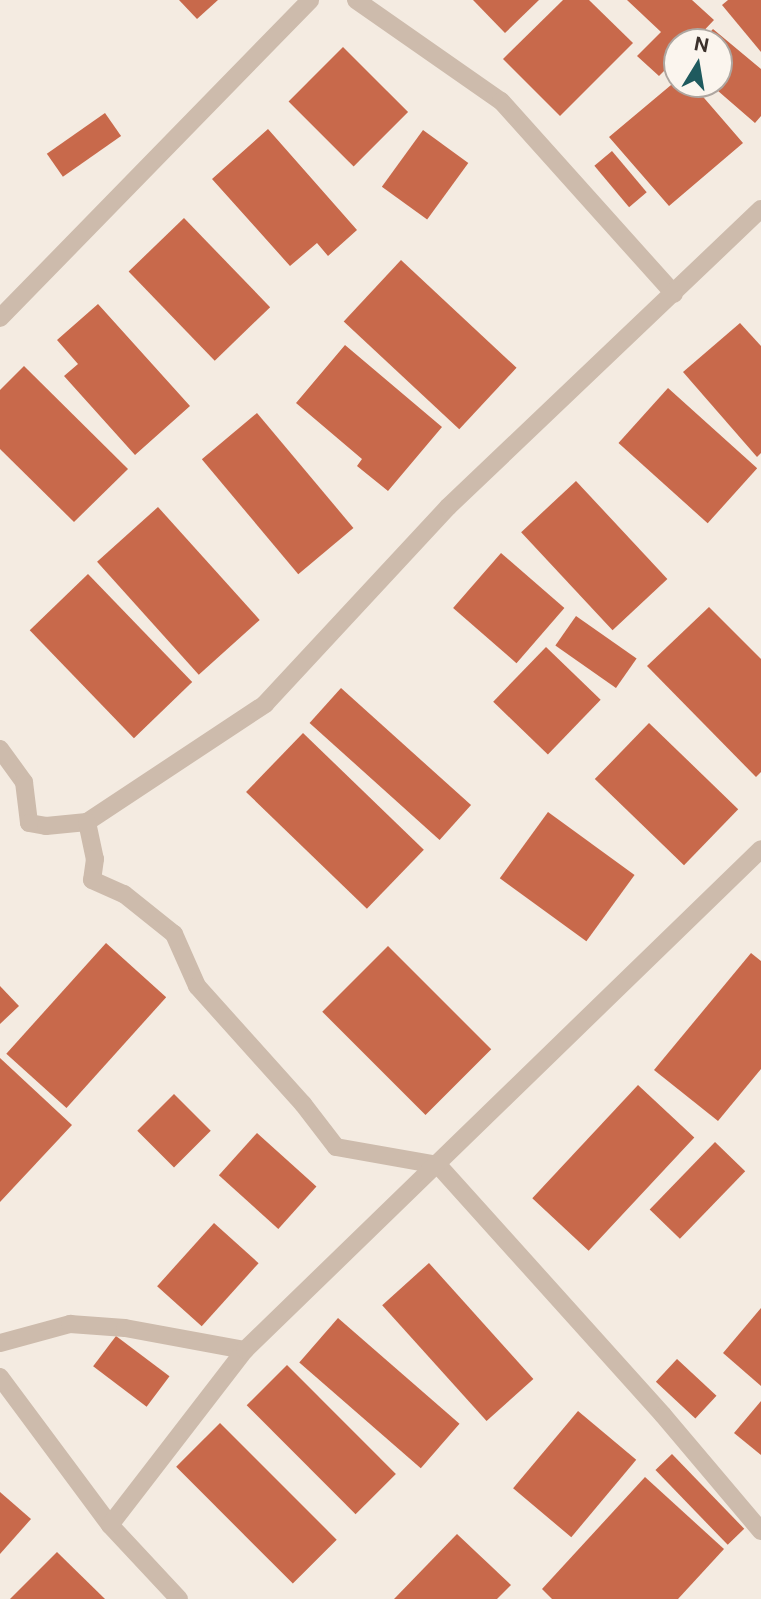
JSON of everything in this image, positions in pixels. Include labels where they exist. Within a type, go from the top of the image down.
[{"type":"street","points":[[0,318],[310,0]]},
{"type":"street","points":[[356,0],[500,101],[674,294]]},
{"type":"street","points":[[0,749],[24,782],[29,822],[46,826],[87,821],[265,704],[448,507],[761,209]]},
{"type":"street","points":[[87,821],[95,859],[92,880],[124,894],[174,933],[197,986],[303,1104],[336,1147],[438,1165],[663,1415],[761,1531]]},
{"type":"street","points":[[110,1525],[245,1350],[759,854]]},
{"type":"street","points":[[0,1343],[70,1324],[125,1328],[245,1350]]},
{"type":"street","points":[[0,1377],[110,1525],[179,1599]]},
{"type":"building","points":[[179,0],[218,0],[197,19]]},
{"type":"building","points":[[473,0],[539,0],[505,33]]},
{"type":"building","points":[[563,0],[589,0],[633,43],[560,116],[503,59]]},
{"type":"building","points":[[627,0],[692,0],[714,20],[706,28],[663,28],[663,72],[659,76],[637,56],[661,32]]},
{"type":"building","points":[[728,0],[761,0],[761,52],[722,5]]},
{"type":"building","points":[[733,46],[761,69],[761,116],[755,123],[726,98],[733,98]]},
{"type":"building","points":[[343,47],[408,112],[354,167],[289,101]]},
{"type":"building","points":[[663,92],[663,98],[704,98],[743,143],[669,206],[609,137]]},
{"type":"building","points":[[105,113],[121,136],[63,177],[47,154]]},
{"type":"building","points":[[268,129],[357,230],[328,256],[317,243],[290,266],[212,179]]},
{"type":"building","points":[[423,130],[468,163],[427,220],[382,187]]},
{"type":"building","points":[[612,151],[647,192],[629,207],[594,166]]},
{"type":"building","points":[[184,218],[270,307],[215,361],[129,271]]},
{"type":"building","points":[[401,260],[517,368],[459,429],[344,321]]},
{"type":"building","points":[[98,304],[190,406],[135,455],[64,376],[78,364],[57,340]]},
{"type":"building","points":[[740,323],[761,346],[761,453],[757,457],[683,372]]},
{"type":"building","points":[[345,345],[442,427],[388,491],[357,466],[362,459],[296,403]]},
{"type":"building","points":[[24,366],[128,469],[74,522],[0,449],[0,390]]},
{"type":"building","points":[[668,388],[757,468],[708,523],[618,443]]},
{"type":"building","points":[[257,413],[353,528],[298,574],[202,459]]},
{"type":"building","points":[[576,481],[667,579],[613,630],[521,532]]},
{"type":"building","points":[[158,507],[260,620],[199,675],[97,562]]},
{"type":"building","points":[[501,553],[564,608],[517,663],[453,608]]},
{"type":"building","points":[[88,574],[192,682],[134,738],[30,630]]},
{"type":"building","points":[[709,607],[761,659],[761,772],[756,777],[647,666]]},
{"type":"building","points":[[576,616],[637,658],[616,688],[555,645]]},
{"type":"building","points":[[546,647],[601,700],[548,754],[493,702]]},
{"type":"building","points":[[341,688],[471,805],[440,840],[310,723]]},
{"type":"building","points":[[649,723],[738,809],[684,865],[595,779]]},
{"type":"building","points":[[303,733],[424,850],[367,909],[246,792]]},
{"type":"building","points":[[548,812],[635,875],[586,941],[500,878]]},
{"type":"building","points":[[106,943],[166,997],[66,1108],[6,1054]]},
{"type":"building","points":[[388,946],[491,1049],[425,1115],[322,1012]]},
{"type":"building","points":[[751,953],[761,961],[761,1069],[718,1121],[654,1070]]},
{"type":"building","points":[[0,986],[19,1006],[0,1024]]},
{"type":"building","points":[[0,1058],[72,1125],[0,1202]]},
{"type":"building","points":[[638,1085],[694,1138],[589,1251],[532,1198]]},
{"type":"building","points":[[174,1094],[211,1131],[174,1168],[137,1131]]},
{"type":"building","points":[[257,1133],[316,1187],[278,1229],[219,1175]]},
{"type":"building","points":[[715,1142],[745,1171],[680,1239],[650,1210]]},
{"type":"building","points":[[214,1223],[259,1263],[202,1326],[157,1286]]},
{"type":"building","points":[[429,1263],[533,1379],[487,1421],[382,1305]]},
{"type":"building","points":[[761,1308],[761,1386],[723,1353]]},
{"type":"building","points":[[338,1318],[460,1424],[421,1468],[299,1363]]},
{"type":"building","points":[[116,1336],[170,1376],[147,1407],[93,1366]]},
{"type":"building","points":[[677,1359],[716,1396],[695,1418],[656,1382]]},
{"type":"building","points":[[287,1365],[396,1474],[356,1514],[247,1405]]},
{"type":"building","points":[[761,1401],[761,1455],[734,1433]]},
{"type":"building","points":[[578,1411],[636,1460],[571,1537],[513,1488]]},
{"type":"building","points":[[220,1423],[337,1540],[293,1584],[176,1467]]},
{"type":"building","points":[[672,1454],[744,1529],[728,1545],[655,1470]]},
{"type":"building","points":[[645,1477],[724,1549],[678,1599],[552,1599],[542,1589]]},
{"type":"building","points":[[0,1492],[31,1519],[0,1554]]},
{"type":"building","points":[[457,1534],[511,1585],[497,1599],[394,1599]]},
{"type":"building","points":[[57,1552],[105,1599],[10,1599]]}]
